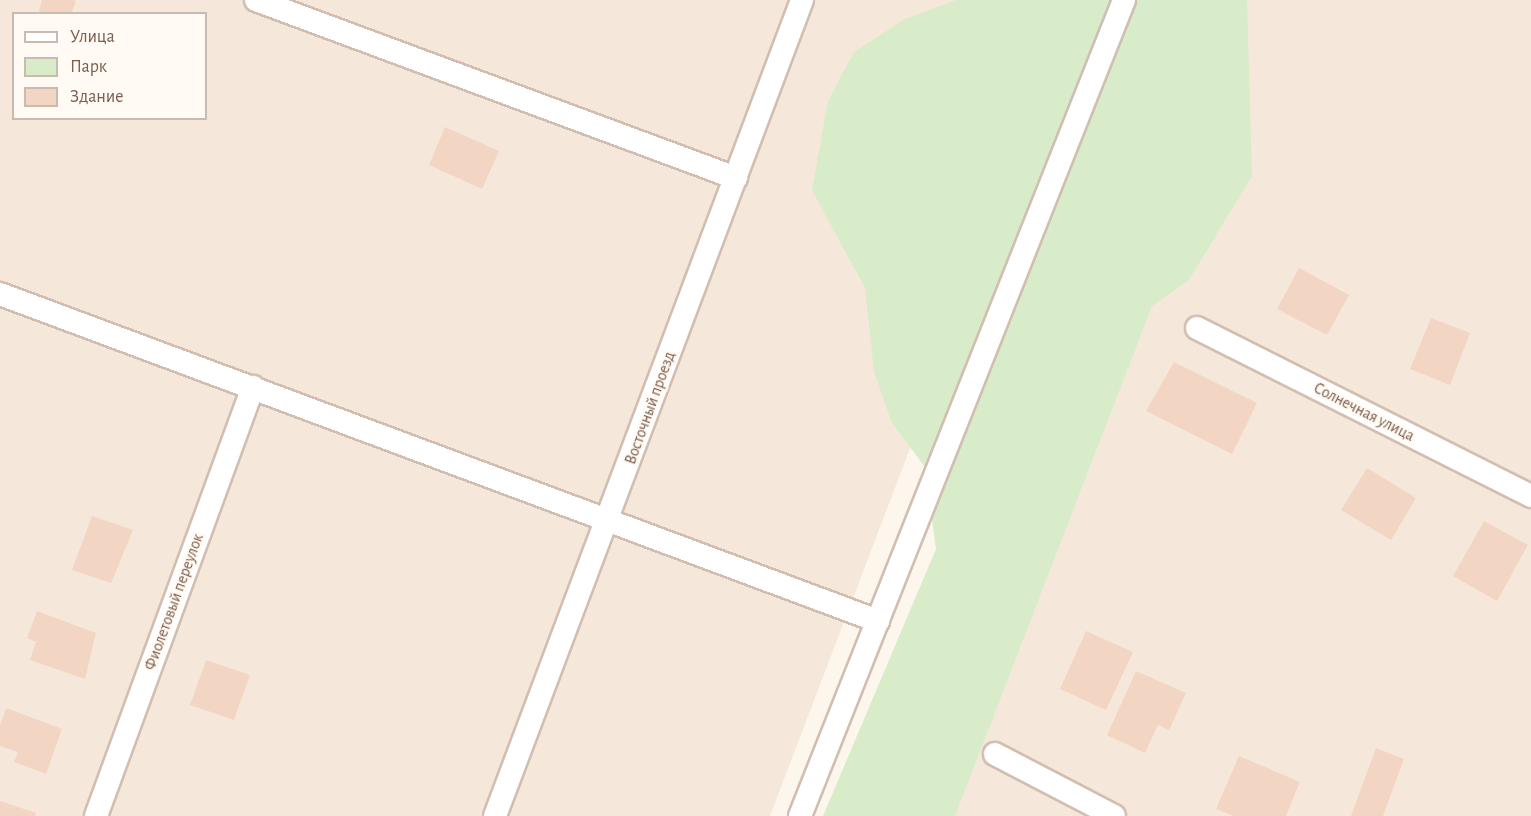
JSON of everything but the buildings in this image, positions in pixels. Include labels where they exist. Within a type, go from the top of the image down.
[{"type":"street","points":[[256,0],[736,178]]},
{"type":"street","name":"Восточный проезд","points":[[495,816],[802,0]]},
{"type":"street","points":[[800,816],[1124,0]]},
{"type":"street","points":[[0,294],[878,621]]},
{"type":"street","name":"Солнечная улица","points":[[1197,328],[1531,496]]},
{"type":"street","name":"Фиолетовый переулок","points":[[96,816],[253,387]]},
{"type":"street","points":[[995,754],[1114,816]]},
{"type":"shaded area","points":[[0,0],[1081,0],[770,816],[0,816]]},
{"type":"shaded area","points":[[1178,0],[1531,0],[1531,816],[873,816]]},
{"type":"green space","points":[[956,0],[1247,0],[1252,176],[1189,280],[1152,306],[955,816],[823,816],[936,549],[925,467],[892,423],[874,372],[865,288],[812,190],[828,101],[854,52],[905,19]]}]
